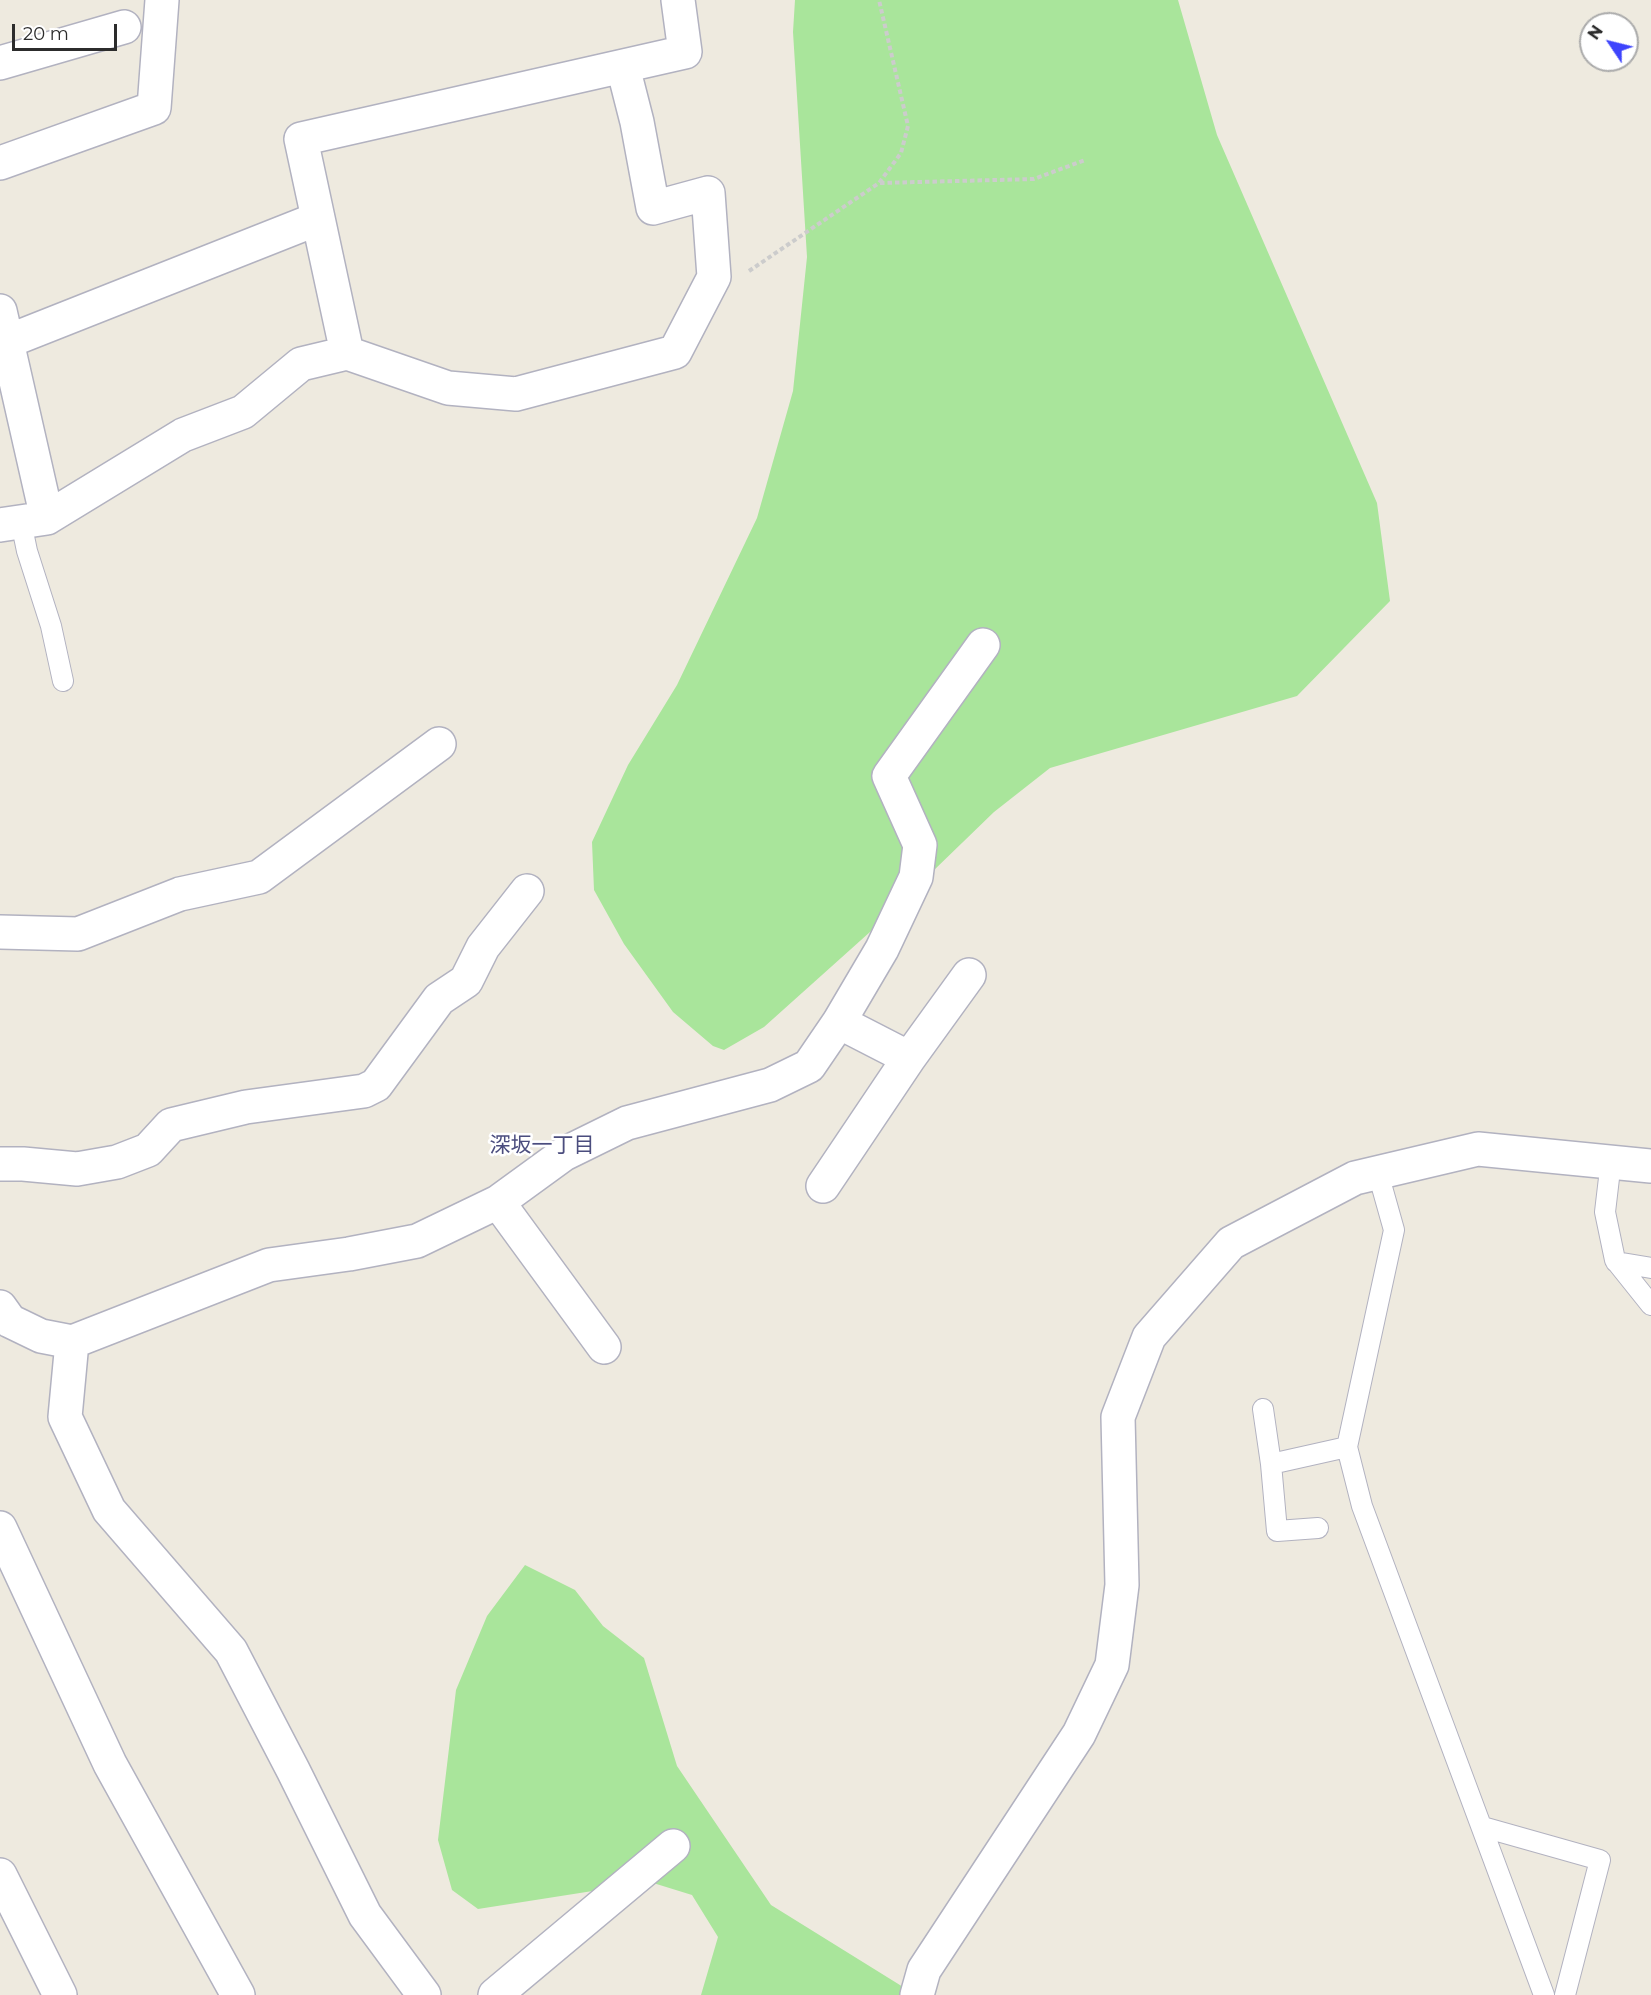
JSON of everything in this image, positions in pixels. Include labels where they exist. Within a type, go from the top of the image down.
[{"type":"street","points":[[0,163],[154,108],[162,0]]},
{"type":"street","points":[[347,353],[301,139],[685,52],[678,0]]},
{"type":"street","points":[[0,63],[124,27]]},
{"type":"street","points":[[317,219],[3,327],[23,522],[183,435],[243,412],[301,364],[347,353],[448,388],[516,394],[675,352],[714,277],[708,193],[653,208],[637,122],[623,67]]},
{"type":"street","points":[[0,1307],[10,1321],[41,1336],[72,1342],[269,1265],[349,1254],[417,1241],[498,1202],[564,1154],[627,1123],[770,1085],[809,1066],[839,1022],[882,949],[916,877],[920,845],[889,776],[983,645]]},
{"type":"street","points":[[0,932],[78,934],[180,894],[259,877],[439,744]]},
{"type":"street","points":[[0,1164],[77,1169],[117,1162],[148,1150],[171,1125],[246,1107],[364,1091],[376,1084],[439,999],[466,981],[483,946],[527,891]]},
{"type":"street","points":[[823,1186],[909,1058],[969,975]]},
{"type":"street","points":[[839,1022],[909,1058]]},
{"type":"street","points":[[917,1995],[924,1970],[1079,1734],[1112,1665],[1122,1585],[1119,1417],[1149,1337],[1231,1243],[1355,1178],[1478,1149],[1651,1166]]},
{"type":"street","points":[[498,1202],[604,1347]]},
{"type":"street","points":[[72,1342],[65,1417],[109,1510],[231,1651],[293,1770],[364,1915],[424,1995]]},
{"type":"street","points":[[0,1528],[110,1764],[238,1995]]},
{"type":"street","points":[[495,1995],[673,1846]]},
{"type":"street","points":[[0,1875],[60,1995]]},
{"type":"lane","points":[[23,522],[27,551],[51,626],[63,681]]},
{"type":"lane","points":[[1611,1161],[1605,1212],[1616,1262],[1651,1305]]},
{"type":"lane","points":[[1378,1173],[1394,1230],[1347,1447],[1362,1506],[1544,1995]]},
{"type":"lane","points":[[1616,1262],[1651,1268]]},
{"type":"lane","points":[[1263,1409],[1277,1531],[1317,1528]]},
{"type":"lane","points":[[1271,1464],[1347,1447]]},
{"type":"lane","points":[[1483,1827],[1600,1860],[1565,1995]]},
{"type":"path","points":[[714,277],[734,282],[777,250],[879,183],[901,153],[908,126],[879,0]]},
{"type":"path","points":[[879,183],[1034,179],[1085,160]]},
{"type":"green space","points":[[795,0],[1178,0],[1217,135],[1377,503],[1390,601],[1297,696],[1050,768],[994,812],[870,932],[764,1027],[724,1050],[713,1046],[673,1012],[624,944],[594,890],[592,842],[628,765],[677,685],[757,518],[793,391],[807,257],[793,32]]},
{"type":"green space","points":[[525,1565],[575,1590],[603,1626],[644,1658],[677,1766],[771,1905],[916,1995],[701,1995],[718,1937],[692,1895],[650,1882],[478,1909],[452,1890],[438,1840],[456,1690],[487,1616]]},
{"type":"district","name":"深坂一丁目","points":[[542,1146]]}]
